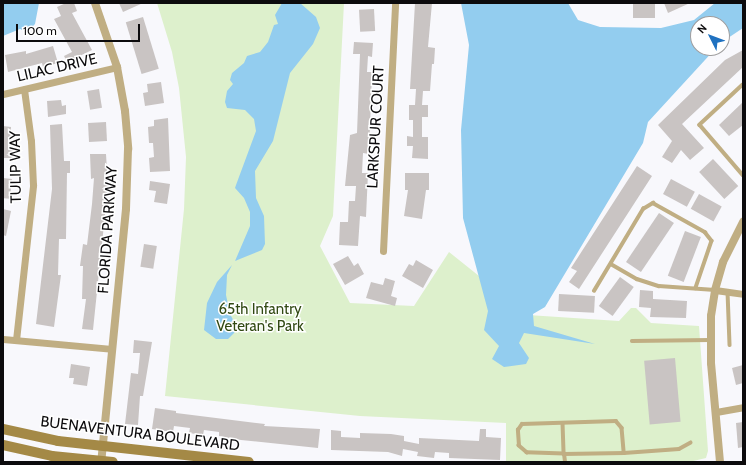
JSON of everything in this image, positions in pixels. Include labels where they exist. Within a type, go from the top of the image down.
[{"type":"main road","name":"BUENAVENTURA BOULEVARD","points":[[3,429],[58,441],[102,447],[249,462]]},
{"type":"main road","name":"BUENAVENTURA BOULEVARD","points":[[3,445],[52,456],[113,462]]},
{"type":"street","name":"FLORIDA PARKWAY","points":[[95,3],[117,67],[126,111],[128,149],[126,209],[101,461]]},
{"type":"street","name":"LARKSPUR COURT","points":[[383,251],[395,3]]},
{"type":"street","name":"LILAC DRIVE","points":[[3,94],[117,67]]},
{"type":"street","name":"TULIP WAY","points":[[16,340],[33,185],[31,141],[24,89]]},
{"type":"street","points":[[720,462],[710,340],[715,290],[723,262],[743,222]]},
{"type":"street","points":[[715,290],[743,294]]},
{"type":"street","points":[[3,339],[112,349]]},
{"type":"street","points":[[716,412],[743,407]]},
{"type":"lane","points":[[743,85],[700,125],[743,175]]},
{"type":"lane","points":[[594,291],[644,209],[653,203],[705,232],[712,241],[696,288]]},
{"type":"lane","points":[[611,264],[637,279],[659,286],[715,290]]},
{"type":"lane","points":[[728,292],[730,345]]},
{"type":"lane","points":[[632,341],[710,340]]},
{"type":"lane","points":[[624,453],[622,428],[616,421],[522,424],[518,430],[519,446],[527,454],[624,453],[679,449],[690,443]]},
{"type":"lane","points":[[563,423],[565,462]]},
{"type":"green space","name":"65th Infantry Veteran's Park","points":[[157,3],[344,3],[333,216],[320,246],[350,303],[414,306],[449,252],[528,315],[619,321],[631,308],[636,308],[651,323],[699,326],[708,451],[706,458],[689,462],[506,462],[506,423],[360,416],[165,396],[184,209],[186,157],[179,88],[172,52]]},
{"type":"water","points":[[3,3],[39,3],[35,24],[27,32],[20,29],[3,36]]},
{"type":"water","points":[[282,3],[300,3],[316,17],[320,28],[313,44],[290,73],[273,141],[255,171],[256,198],[264,216],[265,244],[262,250],[235,261],[250,226],[250,212],[244,198],[235,188],[256,131],[254,119],[245,110],[227,108],[225,102],[227,91],[233,84],[230,80],[232,73],[244,63],[247,56],[260,52],[268,42],[274,25],[278,24],[275,15]]},
{"type":"water","points":[[461,3],[568,3],[578,20],[600,27],[661,28],[690,21],[690,56],[709,56],[648,122],[643,143],[545,307],[533,314],[534,326],[595,344],[524,333],[519,343],[529,358],[526,364],[504,367],[492,359],[499,346],[484,330],[488,311],[463,218],[461,130],[469,45]]},
{"type":"water","points":[[715,3],[743,3],[743,28],[730,37],[730,16],[699,16]]},
{"type":"water","points":[[232,265],[227,275],[226,295],[230,314],[238,329],[228,339],[216,339],[204,330],[207,303],[217,282]]},
{"type":"building","points":[[66,3],[74,3],[77,11],[72,13],[92,50],[67,62],[64,56],[72,52],[54,19],[61,16],[57,7]]},
{"type":"building","points":[[119,3],[143,3],[123,12]]},
{"type":"building","points":[[415,3],[432,3],[428,47],[435,48],[434,64],[432,64],[430,91],[423,91],[422,105],[428,105],[428,117],[422,117],[422,137],[428,137],[428,159],[412,158],[413,146],[407,146],[407,136],[413,137],[413,120],[409,120],[409,105],[415,105],[416,89],[410,89]]},
{"type":"building","points":[[633,3],[655,3],[655,18],[633,18]]},
{"type":"building","points":[[664,3],[690,3],[668,13]]},
{"type":"building","points":[[374,9],[375,31],[360,32],[359,10]]},
{"type":"building","points":[[143,17],[159,69],[142,74],[126,22]]},
{"type":"building","points":[[354,42],[373,43],[372,57],[368,56],[367,72],[372,72],[369,154],[363,153],[362,173],[368,173],[366,217],[360,216],[358,246],[339,245],[340,222],[348,222],[349,201],[355,201],[356,186],[345,186],[350,135],[357,133],[360,54],[353,54]]},
{"type":"building","points":[[53,46],[58,63],[43,67],[42,63],[8,72],[5,55],[26,51],[26,54]]},
{"type":"building","points":[[743,50],[743,67],[682,124],[704,148],[690,160],[681,150],[672,163],[662,157],[672,141],[658,125],[725,60]]},
{"type":"building","points":[[161,82],[164,103],[145,106],[143,93],[148,92],[147,84]]},
{"type":"building","points":[[99,89],[102,108],[90,110],[87,91]]},
{"type":"building","points":[[61,100],[62,106],[66,105],[66,114],[48,117],[47,101]]},
{"type":"building","points":[[743,102],[743,125],[729,136],[719,125]]},
{"type":"building","points":[[168,118],[170,171],[150,172],[149,158],[154,157],[153,143],[149,143],[148,127],[154,126],[154,120]]},
{"type":"building","points":[[106,122],[107,141],[89,142],[88,123]]},
{"type":"building","points":[[62,124],[64,161],[70,161],[70,173],[67,173],[66,239],[59,239],[58,275],[61,275],[54,327],[36,324],[52,189],[50,125]]},
{"type":"building","points":[[3,126],[11,127],[10,144],[13,144],[13,158],[3,158]]},
{"type":"building","points":[[90,154],[106,154],[108,186],[93,330],[82,329],[86,299],[82,299],[83,266],[80,266],[83,244],[87,245],[92,204],[94,178],[91,179]]},
{"type":"building","points":[[713,159],[738,186],[724,199],[699,172]]},
{"type":"building","points":[[637,166],[652,176],[579,289],[569,282],[577,271],[571,268]]},
{"type":"building","points":[[405,173],[429,173],[429,190],[426,190],[422,219],[404,216],[408,190],[405,190]]},
{"type":"building","points":[[3,178],[12,179],[10,199],[3,198]]},
{"type":"building","points":[[671,179],[695,192],[687,207],[663,194]]},
{"type":"building","points":[[150,181],[170,184],[167,204],[154,202],[156,191],[149,190]]},
{"type":"building","points":[[699,194],[722,207],[713,221],[691,209]]},
{"type":"building","points":[[3,209],[11,211],[6,236],[3,235]]},
{"type":"building","points":[[659,213],[674,223],[641,272],[626,262]]},
{"type":"building","points":[[685,231],[701,237],[684,282],[668,276]]},
{"type":"building","points":[[144,244],[157,246],[153,269],[140,267]]},
{"type":"building","points":[[348,256],[354,266],[358,263],[364,274],[345,285],[333,264]]},
{"type":"building","points":[[416,260],[433,270],[423,288],[402,276],[409,264],[413,266]]},
{"type":"building","points":[[620,277],[634,287],[613,316],[599,306]]},
{"type":"building","points":[[385,278],[395,281],[391,296],[397,298],[395,306],[366,298],[371,282],[383,285]]},
{"type":"building","points":[[640,290],[653,291],[653,299],[687,301],[686,318],[650,317],[651,308],[639,307]]},
{"type":"building","points":[[559,294],[595,296],[594,313],[558,311]]},
{"type":"building","points":[[134,340],[152,342],[143,396],[140,396],[138,425],[125,424],[131,373],[138,374],[140,353],[133,353]]},
{"type":"building","points":[[675,358],[681,422],[650,424],[644,361]]},
{"type":"building","points":[[71,364],[90,367],[87,386],[73,384],[74,378],[69,378]]},
{"type":"building","points":[[743,365],[743,383],[736,385],[732,368]]},
{"type":"building","points":[[155,408],[176,411],[176,413],[265,424],[264,426],[320,429],[318,448],[241,440],[219,436],[219,432],[204,430],[203,435],[189,433],[190,428],[174,426],[173,432],[152,429]]},
{"type":"building","points":[[743,422],[743,447],[738,448],[736,423]]},
{"type":"building","points":[[480,429],[486,429],[486,437],[501,438],[500,460],[449,458],[449,453],[435,452],[434,458],[417,456],[418,452],[403,449],[402,456],[388,452],[331,450],[331,430],[341,431],[341,437],[360,438],[360,433],[404,436],[404,441],[419,444],[419,438],[479,441]]}]
